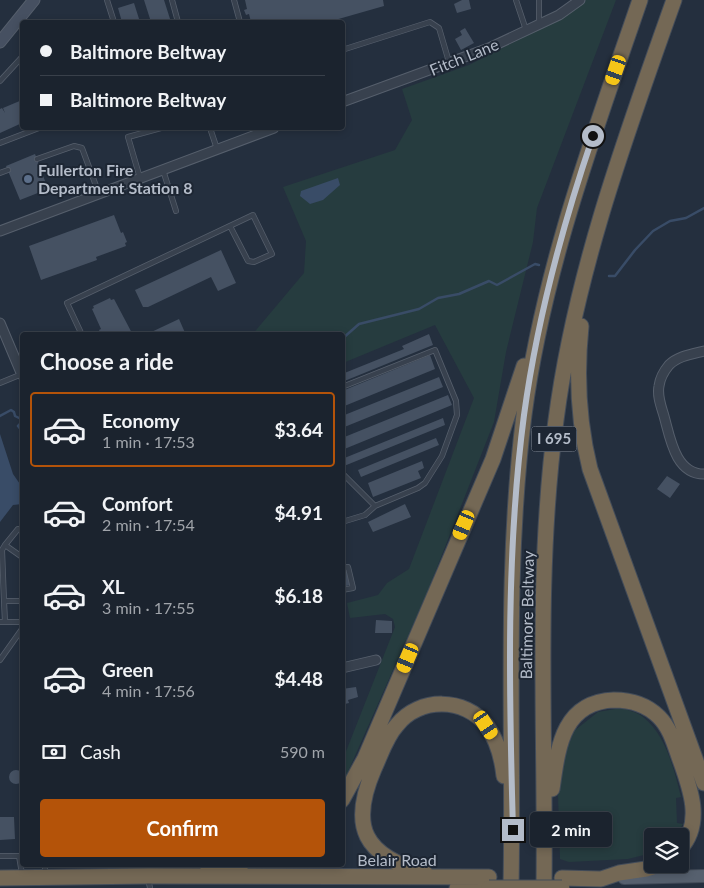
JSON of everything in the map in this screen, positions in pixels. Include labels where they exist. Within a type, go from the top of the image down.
[{"type":"highway","name":"Baltimore Beltway","points":[[512,888],[513,830],[510,677],[513,541],[524,414],[542,315],[563,229],[580,173],[640,0]]},
{"type":"highway","name":"Baltimore Beltway","points":[[544,888],[545,550],[549,480],[556,419],[563,373],[588,259],[610,185],[674,0]]},
{"type":"highway","points":[[650,69],[586,300],[579,350],[578,392],[584,445],[590,469],[704,783]]},
{"type":"highway","points":[[345,795],[365,758],[493,459],[542,315]]},
{"type":"highway","points":[[545,843],[558,748],[567,727],[574,717],[589,705],[620,700],[647,707],[660,718],[671,734],[694,800],[692,828],[689,838]]},
{"type":"highway","points":[[443,878],[390,860],[374,846],[364,828],[362,804],[365,791],[388,738],[397,724],[408,715],[429,705],[457,706],[468,710],[486,725],[492,734],[503,763],[513,830]]},
{"type":"highway","points":[[150,876],[224,867]]},
{"type":"highway","points":[[601,879],[619,873],[644,869]]},
{"type":"highway","name":"Belair Road","points":[[0,878],[22,878],[45,871],[112,882],[150,876],[443,878],[564,885],[601,879]]},
{"type":"highway","name":"Belair Road","points":[[457,888],[489,882]]},
{"type":"main road","points":[[0,42],[34,0]]},
{"type":"main road","name":"Belair Road","points":[[601,879],[704,876]]},
{"type":"street","name":"Fitch Lane","points":[[345,101],[450,64],[526,30],[574,6],[580,0]]},
{"type":"street","points":[[0,231],[267,130]]},
{"type":"street","points":[[0,323],[3,337],[20,371]]},
{"type":"street","points":[[704,351],[679,358],[669,366],[660,380],[658,395],[677,457],[689,470],[704,474]]},
{"type":"street","points":[[345,667],[376,660]]},
{"type":"lane","points":[[107,0],[113,20]]},
{"type":"lane","points":[[172,0],[177,20]]},
{"type":"lane","points":[[234,0],[239,20]]},
{"type":"lane","points":[[516,0],[526,30]]},
{"type":"lane","points":[[538,24],[539,0]]},
{"type":"lane","points":[[345,49],[430,22],[439,28],[450,64]]},
{"type":"lane","points":[[0,81],[20,59]]},
{"type":"lane","points":[[0,143],[34,130]]},
{"type":"lane","points":[[140,178],[128,137],[146,130]]},
{"type":"lane","points":[[211,130],[216,149]]},
{"type":"lane","points":[[37,159],[74,146],[82,148],[99,194]]},
{"type":"lane","points":[[163,169],[176,212]]},
{"type":"lane","points":[[0,173],[8,170]]},
{"type":"lane","points":[[81,332],[67,303],[252,215],[272,254],[254,262],[248,261],[230,226]]},
{"type":"lane","points":[[345,386],[435,350],[456,401],[457,415],[442,456],[425,483],[418,488],[375,506],[365,516],[345,521]]},
{"type":"lane","points":[[0,383],[20,376]]},
{"type":"lane","points":[[345,476],[375,506]]},
{"type":"lane","points":[[20,528],[1,550],[4,601],[2,622],[20,622]]},
{"type":"lane","points":[[5,545],[20,556]]},
{"type":"lane","points":[[345,568],[348,567],[353,588],[345,589]]},
{"type":"lane","points":[[4,601],[20,600]]},
{"type":"lane","points":[[0,660],[20,633]]},
{"type":"lane","points":[[0,856],[20,858]]},
{"type":"lane","points":[[21,867],[22,878]]},
{"type":"green space","points":[[586,0],[616,0],[537,208],[533,242],[506,352],[494,422],[427,593],[345,778],[345,754],[395,627],[393,619],[385,614],[350,618],[347,603],[378,595],[387,583],[409,569],[474,398],[435,325],[345,362],[345,332],[255,332],[304,273],[306,241],[283,187],[395,150],[412,120],[402,89],[469,65],[565,16]]},
{"type":"green space","points":[[621,708],[635,712],[651,724],[658,733],[672,764],[681,797],[676,798],[677,823],[683,824],[681,828],[644,828],[644,855],[628,859],[569,862],[560,859],[558,795],[566,751],[574,731],[598,712]]},
{"type":"water","points":[[338,178],[340,185],[323,200],[310,204],[300,196],[301,191]]},
{"type":"water","points":[[0,434],[13,474],[20,484],[20,504],[13,505],[0,522]]},
{"type":"building","points":[[144,0],[164,0],[170,20],[150,20]]},
{"type":"building","points":[[245,0],[383,0],[384,6],[335,20],[250,20],[249,14],[246,15],[244,10],[247,9]]},
{"type":"building","points":[[462,0],[469,0],[471,9],[457,13],[454,4]]},
{"type":"building","points":[[134,3],[139,20],[121,20],[118,8]]},
{"type":"building","points":[[465,28],[474,43],[461,50],[455,39],[462,35],[460,31]]},
{"type":"building","points":[[20,101],[20,124],[0,133],[0,109],[2,108],[5,113],[3,108]]},
{"type":"building","name":"Fullerton Fire Department Station 8","points":[[35,154],[48,189],[20,200],[6,166]]},
{"type":"building","points":[[114,215],[121,233],[123,232],[127,242],[125,243],[126,246],[96,257],[97,260],[41,280],[29,246]]},
{"type":"building","points":[[221,250],[236,283],[218,291],[211,277],[148,307],[143,307],[135,290]]},
{"type":"building","points":[[110,298],[111,300],[114,299],[131,332],[100,332],[101,329],[92,309],[94,308],[93,306]]},
{"type":"building","points":[[179,319],[185,332],[151,332]]},
{"type":"building","points":[[429,334],[433,345],[345,381],[345,373],[404,349],[402,346]]},
{"type":"building","points":[[430,355],[435,369],[345,406],[345,390]]},
{"type":"building","points":[[439,377],[443,387],[345,427],[345,415]]},
{"type":"building","points":[[448,395],[452,405],[345,449],[345,437]]},
{"type":"building","points":[[443,418],[445,425],[345,466],[345,458]]},
{"type":"building","points":[[436,438],[439,445],[361,477],[358,470]]},
{"type":"building","points":[[422,461],[424,468],[418,471],[421,478],[373,497],[368,483]]},
{"type":"building","points":[[667,476],[680,484],[670,498],[657,489]]},
{"type":"building","points":[[405,504],[411,517],[373,532],[368,522]]},
{"type":"building","points":[[345,571],[347,571],[350,585],[345,586]]},
{"type":"building","points":[[376,620],[392,621],[392,633],[375,633]]},
{"type":"building","points":[[356,687],[358,697],[348,700],[349,703],[345,704],[345,689]]},
{"type":"building","points":[[19,771],[20,782],[16,784],[11,782],[9,777],[11,772]]},
{"type":"building","points":[[0,817],[14,817],[15,839],[0,840]]},
{"type":"waterway","points":[[609,276],[615,276],[653,231],[670,221],[686,218],[704,208]]},
{"type":"waterway","points":[[345,336],[359,324],[419,309],[438,298],[459,294],[489,281],[497,285],[535,264],[539,265]]},
{"type":"waterway","points":[[0,416],[11,410],[15,416],[20,418]]},
{"type":"waterway","points":[[20,424],[18,426],[20,428]]},
{"type":"place","name":"Fullerton Fire Department Station 8","points":[[28,179]]},
{"type":"route","points":[[513,830],[510,677],[513,541],[524,414],[552,269],[580,173],[593,136]]}]
